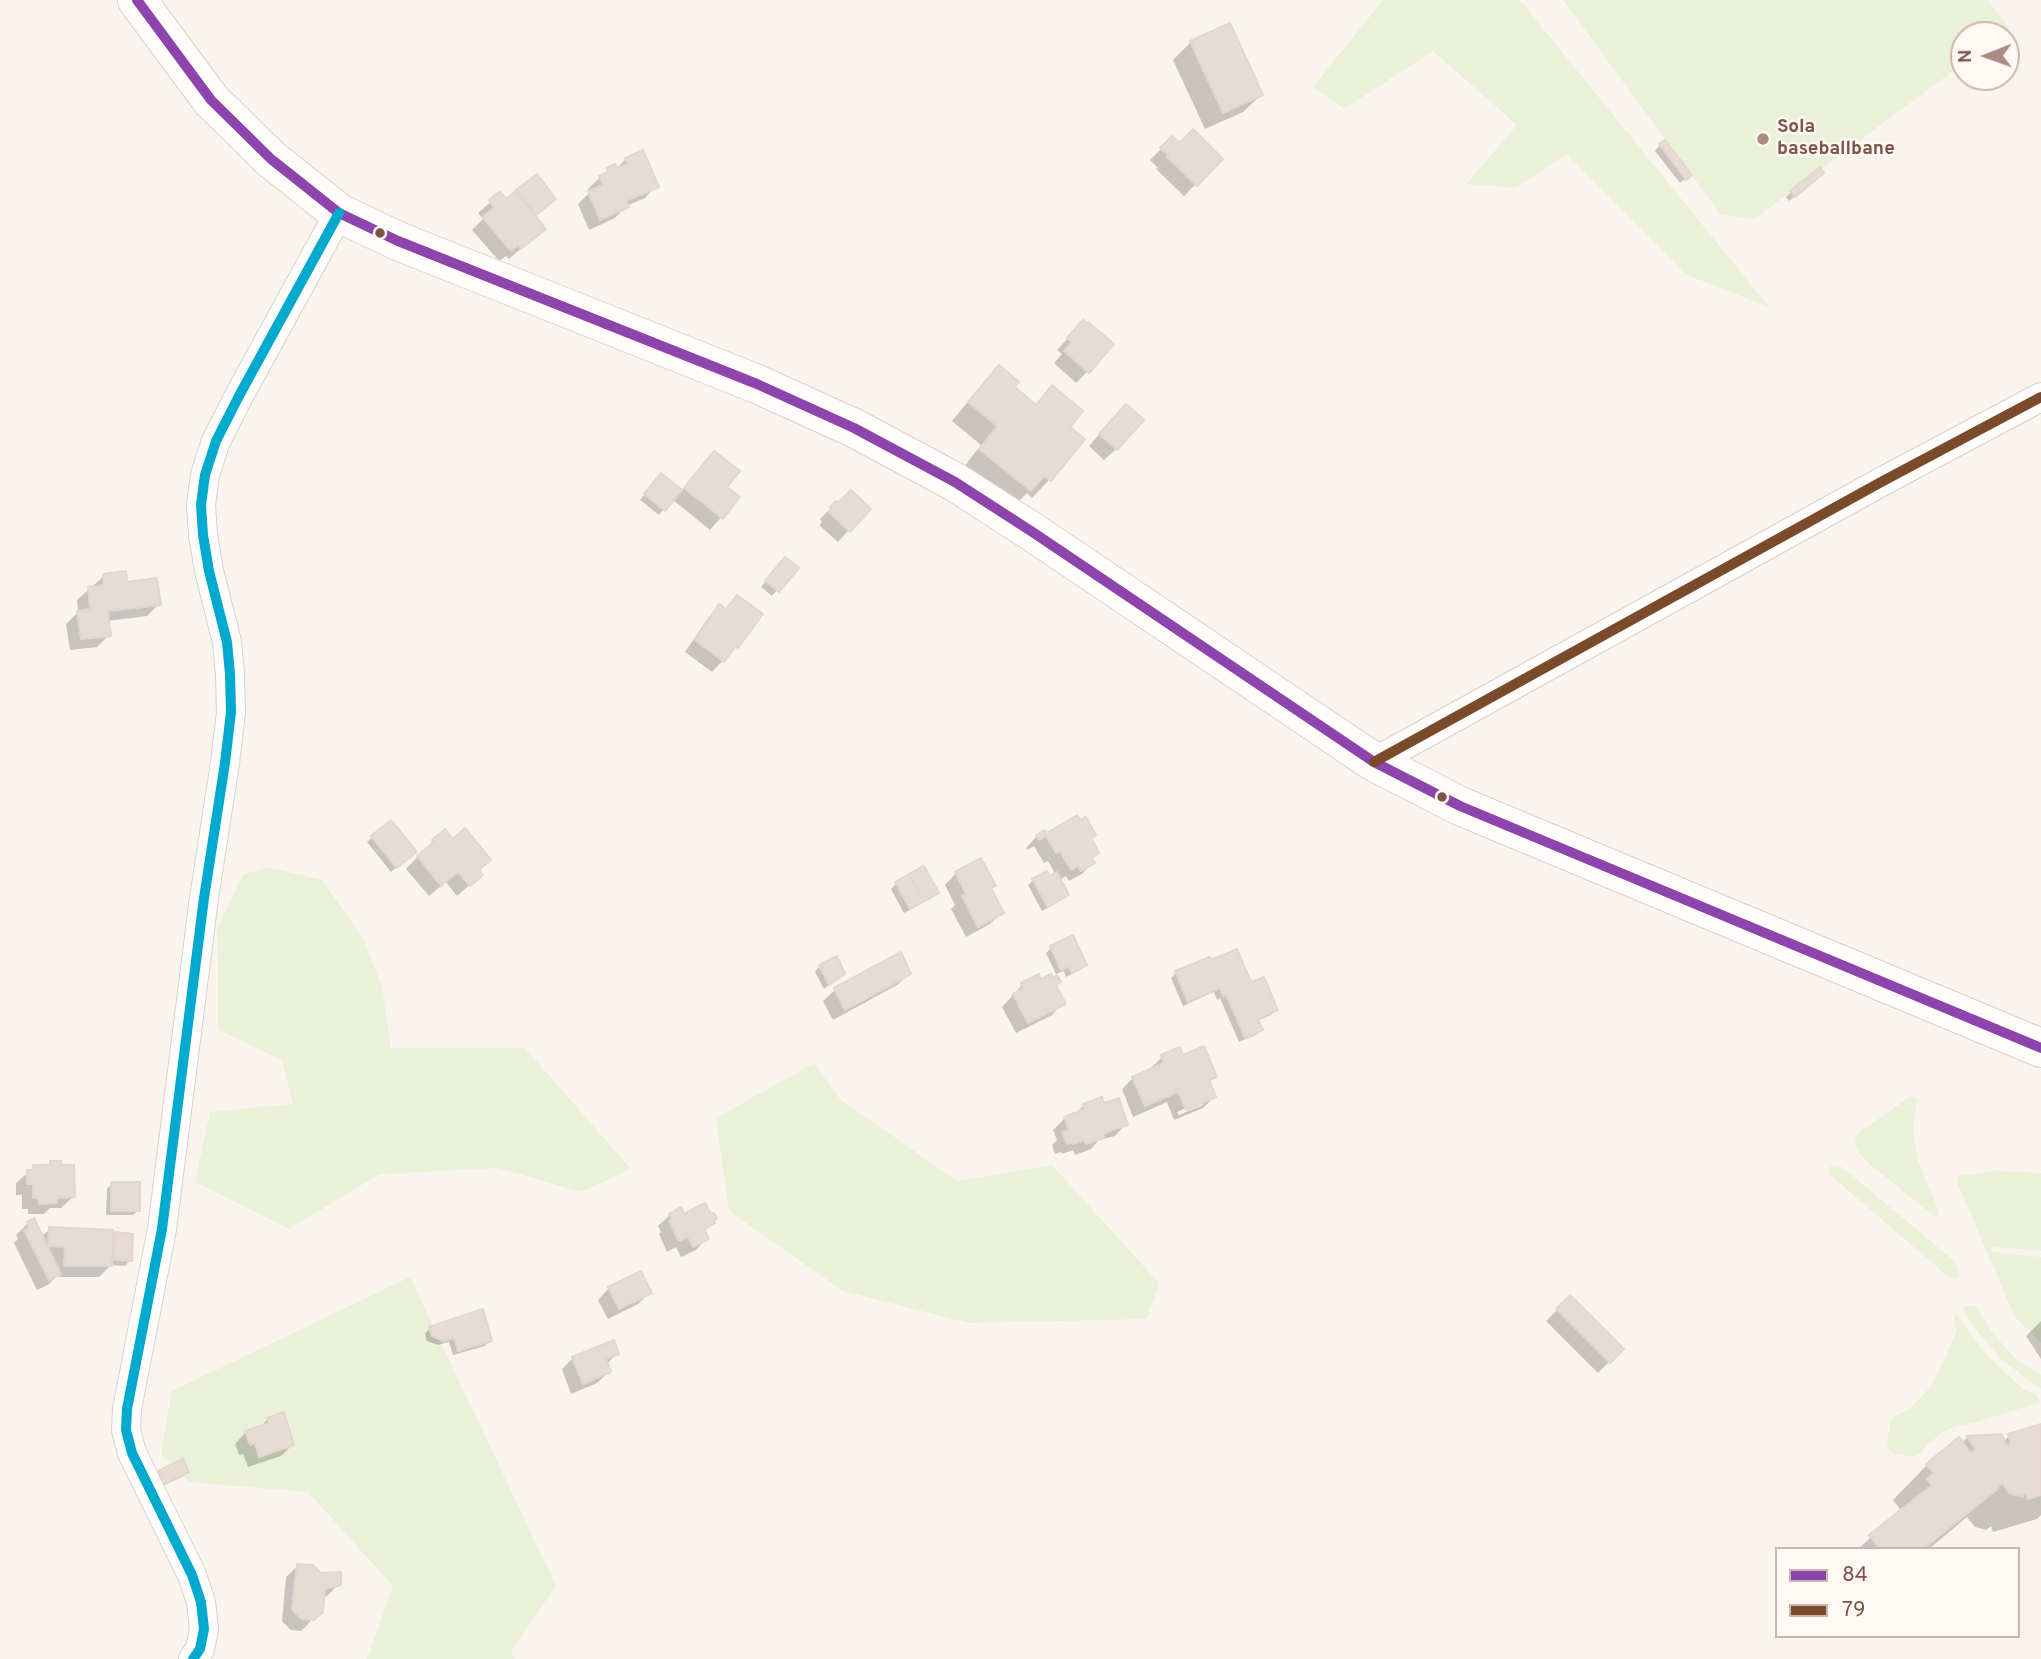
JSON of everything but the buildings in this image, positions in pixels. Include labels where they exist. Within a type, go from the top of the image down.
[{"type":"street","points":[[137,0],[211,100],[271,159],[339,213],[409,245],[757,384],[854,428],[955,482],[1374,762],[1460,806],[2041,1048]]},
{"type":"street","points":[[194,1659],[200,1649],[204,1629],[201,1602],[192,1575],[132,1453],[126,1430],[127,1409],[162,1229],[204,898],[231,712],[227,642],[209,571],[201,505],[205,475],[216,442],[339,213]]},
{"type":"street","points":[[1374,762],[1871,487],[2041,397]]},
{"type":"green space","points":[[1383,0],[1520,0],[1769,307],[1687,275],[1567,154],[1516,188],[1466,184],[1517,125],[1433,51],[1344,109],[1313,87]]},
{"type":"green space","name":"Sola baseballbane","points":[[1563,0],[1988,0],[2004,21],[1950,21],[1950,73],[1754,219],[1721,215]]},
{"type":"green space","points":[[267,867],[322,880],[363,938],[382,987],[391,1048],[525,1048],[631,1169],[581,1192],[498,1168],[380,1174],[289,1229],[195,1182],[210,1112],[293,1104],[282,1060],[218,1030],[217,929],[243,875]]},
{"type":"green space","points":[[814,1063],[840,1099],[957,1181],[1052,1165],[1159,1283],[1147,1319],[969,1323],[843,1291],[729,1211],[716,1118]]},
{"type":"green space","points":[[1911,1096],[1917,1098],[1913,1128],[1917,1158],[1939,1212],[1936,1218],[1866,1161],[1858,1152],[1855,1142],[1857,1134]]},
{"type":"green space","points":[[1832,1165],[1842,1167],[1952,1259],[1958,1267],[1959,1277],[1950,1278],[1829,1174],[1828,1170]]},
{"type":"green space","points":[[1992,1171],[2041,1173],[2041,1251],[1992,1247],[1991,1252],[2041,1257],[2041,1343],[2015,1317],[1957,1182],[1958,1176]]},
{"type":"green space","points":[[410,1277],[556,1586],[511,1651],[515,1659],[367,1659],[393,1586],[308,1492],[189,1482],[161,1454],[172,1391]]},
{"type":"green space","points":[[1973,1305],[2014,1357],[2041,1375],[2041,1389],[2002,1360],[1979,1333],[1962,1309]]},
{"type":"green space","points":[[1956,1314],[1986,1355],[2023,1389],[2036,1394],[2040,1402],[1944,1431],[1920,1454],[1913,1457],[1895,1454],[1889,1450],[1887,1443],[1891,1421],[1894,1416],[1906,1411],[1921,1398],[1934,1381],[1957,1331],[1954,1319]]},
{"type":"transit line","name":"84","points":[[137,0],[211,100],[271,159],[339,213],[398,241],[757,384],[854,428],[955,482],[1374,762],[1460,806],[2041,1048]]},
{"type":"transit line","points":[[193,1659],[200,1649],[204,1629],[201,1602],[192,1575],[132,1453],[126,1430],[127,1409],[162,1229],[204,898],[231,712],[227,642],[209,571],[201,505],[205,475],[216,441],[339,213]]},
{"type":"transit line","name":"79","points":[[1374,762],[1883,481],[2041,397]]},
{"type":"place","name":"Sola baseballbane","points":[[1763,139]]}]
